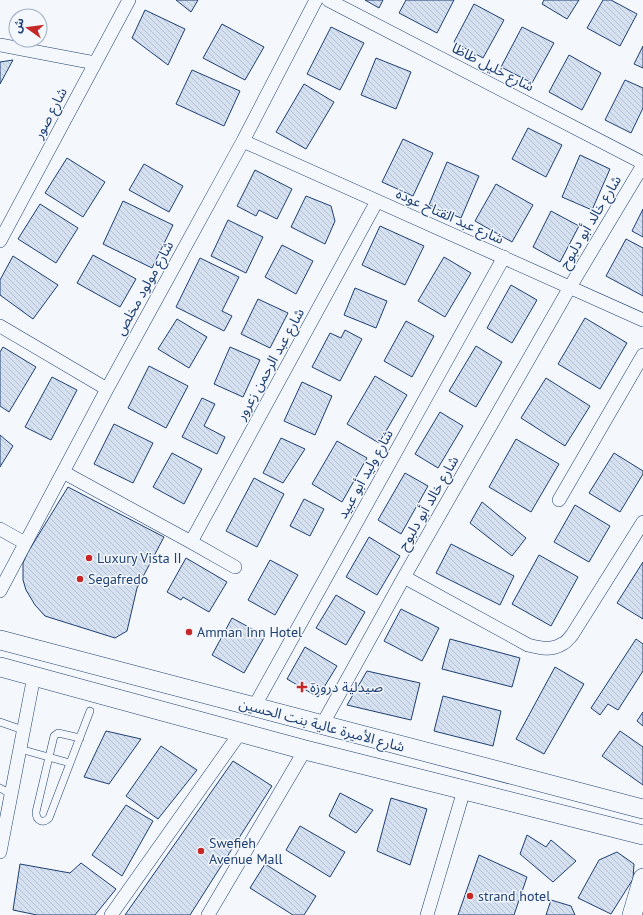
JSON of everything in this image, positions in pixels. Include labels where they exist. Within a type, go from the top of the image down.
[{"type":"main road","name":"شارع الأميرة عالية بنت الحسين","points":[[0,640],[643,809]]},
{"type":"main road","name":"شارع الأميرة عالية بنت الحسين","points":[[0,667],[305,750],[643,835]]},
{"type":"main road","points":[[632,915],[643,878]]},
{"type":"street","name":"شارع صور","points":[[0,240],[129,0]]},
{"type":"street","name":"شارع مولود مخلص","points":[[0,591],[24,543],[107,389],[243,141],[316,0]]},
{"type":"street","name":"شارع خليل ظاظا","points":[[328,0],[643,164]]},
{"type":"street","points":[[0,45],[95,63]]},
{"type":"street","name":"شارع عبد الفتاح عودة","points":[[243,141],[643,320]]},
{"type":"street","name":"شارع خالد أبو دلبوح","points":[[322,725],[570,287],[643,164]]},
{"type":"street","name":"شارع عبد الرحمن زعرور","points":[[191,542],[377,201]]},
{"type":"street","name":"شارع وليد أبو عبيد","points":[[254,707],[504,257]]},
{"type":"street","points":[[0,326],[107,389]]},
{"type":"street","points":[[559,500],[643,355]]},
{"type":"street","points":[[63,472],[235,567]]},
{"type":"street","points":[[404,578],[528,646],[544,649],[555,647],[563,644],[572,636],[643,522]]},
{"type":"street","points":[[0,529],[24,543]]},
{"type":"street","points":[[0,852],[6,791],[20,749],[34,676]]},
{"type":"street","points":[[111,915],[240,733]]},
{"type":"street","points":[[208,915],[305,750]]},
{"type":"street","points":[[427,915],[464,790]]},
{"type":"lane","points":[[80,738],[60,733],[56,733],[54,736],[36,812],[37,819],[40,821],[43,822],[49,818],[80,738],[90,711]]},
{"type":"lane","points":[[0,722],[23,730]]},
{"type":"lane","points":[[20,749],[70,763]]},
{"type":"building","points":[[176,0],[198,0],[191,12]]},
{"type":"building","points":[[365,0],[383,0],[379,8]]},
{"type":"building","points":[[406,0],[454,0],[437,33],[399,13]]},
{"type":"building","points":[[544,0],[579,0],[567,19],[542,4]]},
{"type":"building","points":[[603,0],[611,0],[637,14],[620,46],[587,28]]},
{"type":"building","points":[[474,4],[504,20],[483,58],[454,42]]},
{"type":"building","points":[[145,10],[185,29],[168,65],[132,38]]},
{"type":"building","points":[[222,24],[264,47],[245,80],[203,58]]},
{"type":"building","points":[[331,27],[364,43],[340,90],[307,74]]},
{"type":"building","points":[[522,27],[554,43],[532,83],[501,67]]},
{"type":"building","points":[[643,46],[643,68],[634,64]]},
{"type":"building","points":[[569,55],[601,73],[582,110],[549,92]]},
{"type":"building","points":[[376,58],[411,72],[396,109],[361,95]]},
{"type":"building","points":[[13,60],[0,84],[0,62]]},
{"type":"building","points":[[192,70],[240,91],[224,126],[176,104]]},
{"type":"building","points":[[625,80],[643,88],[643,108],[631,133],[605,120]]},
{"type":"building","points":[[304,84],[334,102],[306,149],[276,132]]},
{"type":"building","points":[[528,128],[562,145],[546,177],[512,159]]},
{"type":"building","points":[[403,139],[433,153],[413,196],[382,182]]},
{"type":"building","points":[[580,155],[610,169],[592,210],[562,197]]},
{"type":"building","points":[[67,158],[105,182],[83,217],[45,193]]},
{"type":"building","points":[[447,162],[479,176],[461,218],[429,205]]},
{"type":"building","points":[[144,164],[183,186],[169,212],[129,190]]},
{"type":"building","points":[[255,170],[292,189],[277,219],[259,210],[256,216],[237,206]]},
{"type":"building","points":[[496,184],[533,205],[512,242],[475,221]]},
{"type":"building","points":[[306,196],[331,206],[335,221],[325,244],[291,227]]},
{"type":"building","points":[[123,201],[173,225],[152,268],[103,244]]},
{"type":"building","points":[[40,204],[78,228],[56,263],[18,239]]},
{"type":"building","points":[[643,209],[643,237],[632,231]]},
{"type":"building","points":[[551,211],[579,226],[560,262],[533,247]]},
{"type":"building","points":[[228,220],[263,237],[246,273],[211,256]]},
{"type":"building","points":[[380,226],[424,246],[405,285],[362,265]]},
{"type":"building","points":[[626,239],[643,248],[643,296],[606,276]]},
{"type":"building","points":[[282,245],[313,261],[296,294],[265,277]]},
{"type":"building","points":[[93,255],[136,279],[120,307],[77,283]]},
{"type":"building","points":[[13,256],[58,285],[33,319],[0,295],[0,280]]},
{"type":"building","points":[[444,257],[471,273],[445,317],[418,301]]},
{"type":"building","points":[[200,258],[239,277],[222,311],[232,316],[224,331],[176,307]]},
{"type":"building","points":[[511,285],[537,300],[512,343],[487,328]]},
{"type":"building","points":[[355,288],[387,301],[376,328],[344,315]]},
{"type":"building","points":[[258,299],[288,313],[270,348],[241,334]]},
{"type":"building","points":[[585,318],[627,343],[600,389],[558,364]]},
{"type":"building","points":[[177,319],[207,337],[189,368],[158,349]]},
{"type":"building","points":[[406,321],[434,336],[412,377],[384,361]]},
{"type":"building","points":[[345,330],[362,339],[340,381],[312,367],[330,333],[341,338]]},
{"type":"building","points":[[476,346],[502,362],[476,407],[449,391]]},
{"type":"building","points":[[3,347],[36,367],[9,412],[0,406],[0,352]]},
{"type":"building","points":[[230,347],[260,360],[243,397],[214,384]]},
{"type":"building","points":[[149,366],[188,386],[166,428],[128,408]]},
{"type":"building","points":[[375,376],[407,395],[379,443],[347,424]]},
{"type":"building","points":[[52,377],[77,390],[51,440],[25,427]]},
{"type":"building","points":[[546,378],[590,406],[565,446],[521,418]]},
{"type":"building","points":[[302,382],[332,396],[315,435],[284,421]]},
{"type":"building","points":[[202,398],[215,404],[204,426],[225,437],[217,454],[182,437]]},
{"type":"building","points":[[440,412],[463,426],[438,468],[415,454]]},
{"type":"building","points":[[114,424],[153,443],[133,483],[94,464]]},
{"type":"building","points":[[0,435],[13,446],[0,467]]},
{"type":"building","points":[[281,438],[305,449],[283,483],[263,473]]},
{"type":"building","points":[[516,439],[559,464],[531,512],[489,487]]},
{"type":"building","points":[[337,441],[367,458],[342,502],[312,484]]},
{"type":"building","points":[[172,453],[202,469],[184,504],[153,487]]},
{"type":"building","points":[[614,453],[643,471],[643,474],[620,512],[589,493]]},
{"type":"building","points":[[405,473],[428,486],[401,534],[378,520]]},
{"type":"building","points":[[254,478],[284,494],[257,547],[226,531]]},
{"type":"building","name":"Luxury Vista II","points":[[68,487],[164,537],[137,588],[127,631],[115,638],[45,616],[35,605],[26,590],[23,580],[23,563],[28,552]]},
{"type":"building","points":[[304,499],[324,509],[310,536],[290,526]]},
{"type":"building","points":[[482,502],[526,538],[512,556],[470,523]]},
{"type":"building","points":[[575,505],[610,526],[589,562],[554,542]]},
{"type":"building","points":[[369,537],[400,556],[377,595],[346,577]]},
{"type":"building","points":[[451,544],[514,576],[500,605],[436,573]]},
{"type":"building","points":[[539,555],[578,577],[551,626],[512,604]]},
{"type":"building","points":[[186,558],[227,582],[209,612],[183,597],[181,600],[167,592]]},
{"type":"building","points":[[270,560],[298,575],[275,615],[248,600]]},
{"type":"building","points":[[643,562],[643,619],[617,603]]},
{"type":"building","points":[[336,595],[365,612],[346,645],[316,628]]},
{"type":"building","points":[[401,609],[439,628],[422,661],[384,641]]},
{"type":"building","points":[[232,618],[265,636],[244,673],[212,655]]},
{"type":"building","points":[[450,639],[520,658],[512,687],[442,669]]},
{"type":"building","points":[[636,639],[643,644],[643,671],[618,710],[608,704],[600,715],[591,708]]},
{"type":"building","points":[[305,647],[337,666],[318,697],[287,679]]},
{"type":"building","points":[[555,667],[584,684],[544,754],[516,739]]},
{"type":"building","points":[[367,671],[420,683],[411,720],[347,705]]},
{"type":"building","points":[[443,696],[501,711],[493,746],[434,731]]},
{"type":"building","points":[[643,712],[643,726],[637,721]]},
{"type":"building","points":[[106,731],[141,739],[109,784],[84,777]]},
{"type":"building","points":[[620,731],[643,747],[643,785],[602,756]]},
{"type":"building","points":[[161,746],[197,770],[158,819],[126,796]]},
{"type":"building","name":"Swefieh Avenue Mall","points":[[233,761],[272,786],[190,915],[125,915]]},
{"type":"building","points":[[340,793],[373,810],[356,833],[329,816]]},
{"type":"building","points":[[391,798],[427,809],[410,865],[377,851]]},
{"type":"building","points":[[126,805],[153,821],[122,876],[92,855]]},
{"type":"building","points":[[300,826],[345,852],[330,877],[286,850]]},
{"type":"building","points":[[527,835],[546,847],[551,840],[576,861],[553,882],[520,854]]},
{"type":"building","points":[[617,852],[634,864],[633,879],[611,914],[578,898],[599,860]]},
{"type":"building","points":[[479,855],[527,877],[514,915],[458,915]]},
{"type":"building","points":[[81,863],[116,889],[95,915],[37,915],[13,910],[20,864],[70,873]]},
{"type":"building","points":[[265,864],[316,896],[304,915],[293,915],[250,888]]},
{"type":"building","points":[[551,900],[571,906],[575,915],[546,915]]},
{"type":"place","name":"Luxury Vista II","points":[[89,558]]},
{"type":"place","name":"Segafredo","points":[[80,579]]},
{"type":"place","name":"Amman Inn Hotel","points":[[189,632]]},
{"type":"place","name":"صيدلية دروزة","points":[[302,687]]},
{"type":"place","name":"Swefieh Avenue Mall","points":[[201,851]]},
{"type":"place","name":"strand hotel","points":[[470,896]]}]
